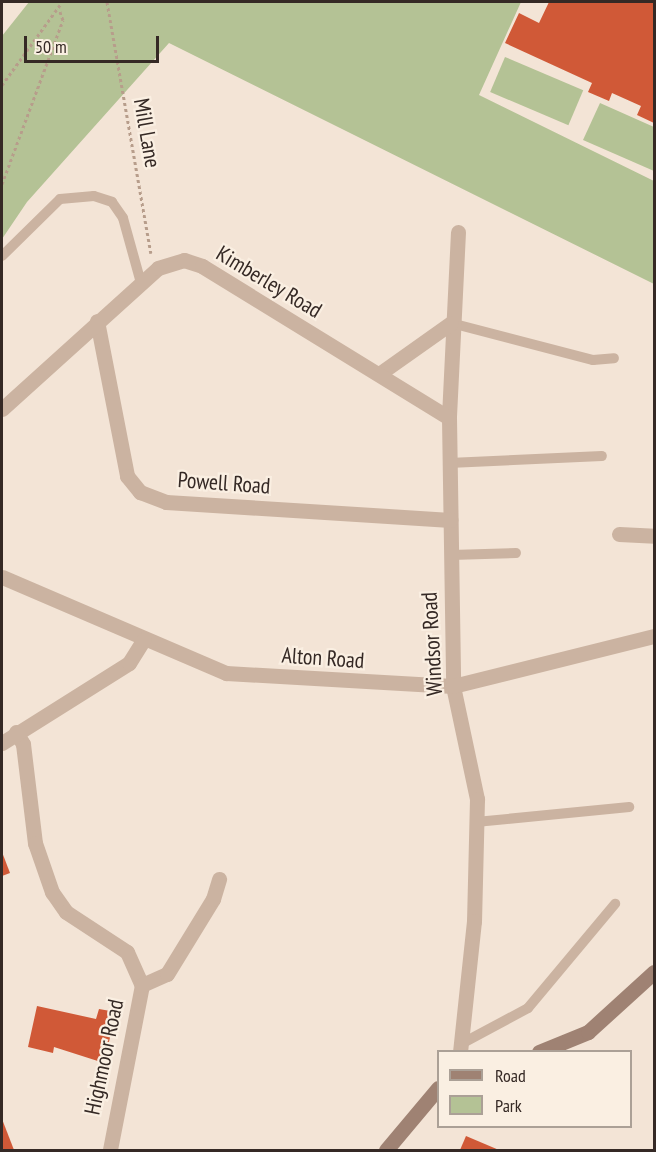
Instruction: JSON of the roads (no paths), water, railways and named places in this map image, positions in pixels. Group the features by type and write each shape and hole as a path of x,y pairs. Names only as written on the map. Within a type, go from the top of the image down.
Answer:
{"street":[{"name":"Windsor Road","path":"458,232 451,323 449,418 453,686 477,799 473,932 461,1048"},
{"name":"Kimberley Road","path":"2,409 158,268 184,260 202,266 449,418"},
{"name":"Powell Road","path":"97,321 127,476 140,492 166,502 450,520"},
{"path":"379,374 451,323"},
{"path":"619,534 654,536"},
{"name":"Alton Road","path":"2,578 226,673 453,686 654,636"},
{"path":"2,743 16,732 129,663 144,639"},
{"name":"Highmoor Road","path":"16,732 23,744 35,843 52,892 66,912 127,952 142,985 110,1150"},
{"path":"142,985 167,974 204,916 219,879"},
{"path":"544,1050 588,1032 654,972"},
{"path":"386,1150 398,1145 437,1089"}],"lane":[{"path":"2,256 60,199 94,196 112,202 123,218 141,283"},
{"path":"451,323 593,360 614,358"},
{"path":"449,463 602,456"},
{"path":"451,555 516,553"},
{"path":"476,822 629,807"},
{"path":"461,1048 528,1008 615,904"}]}
